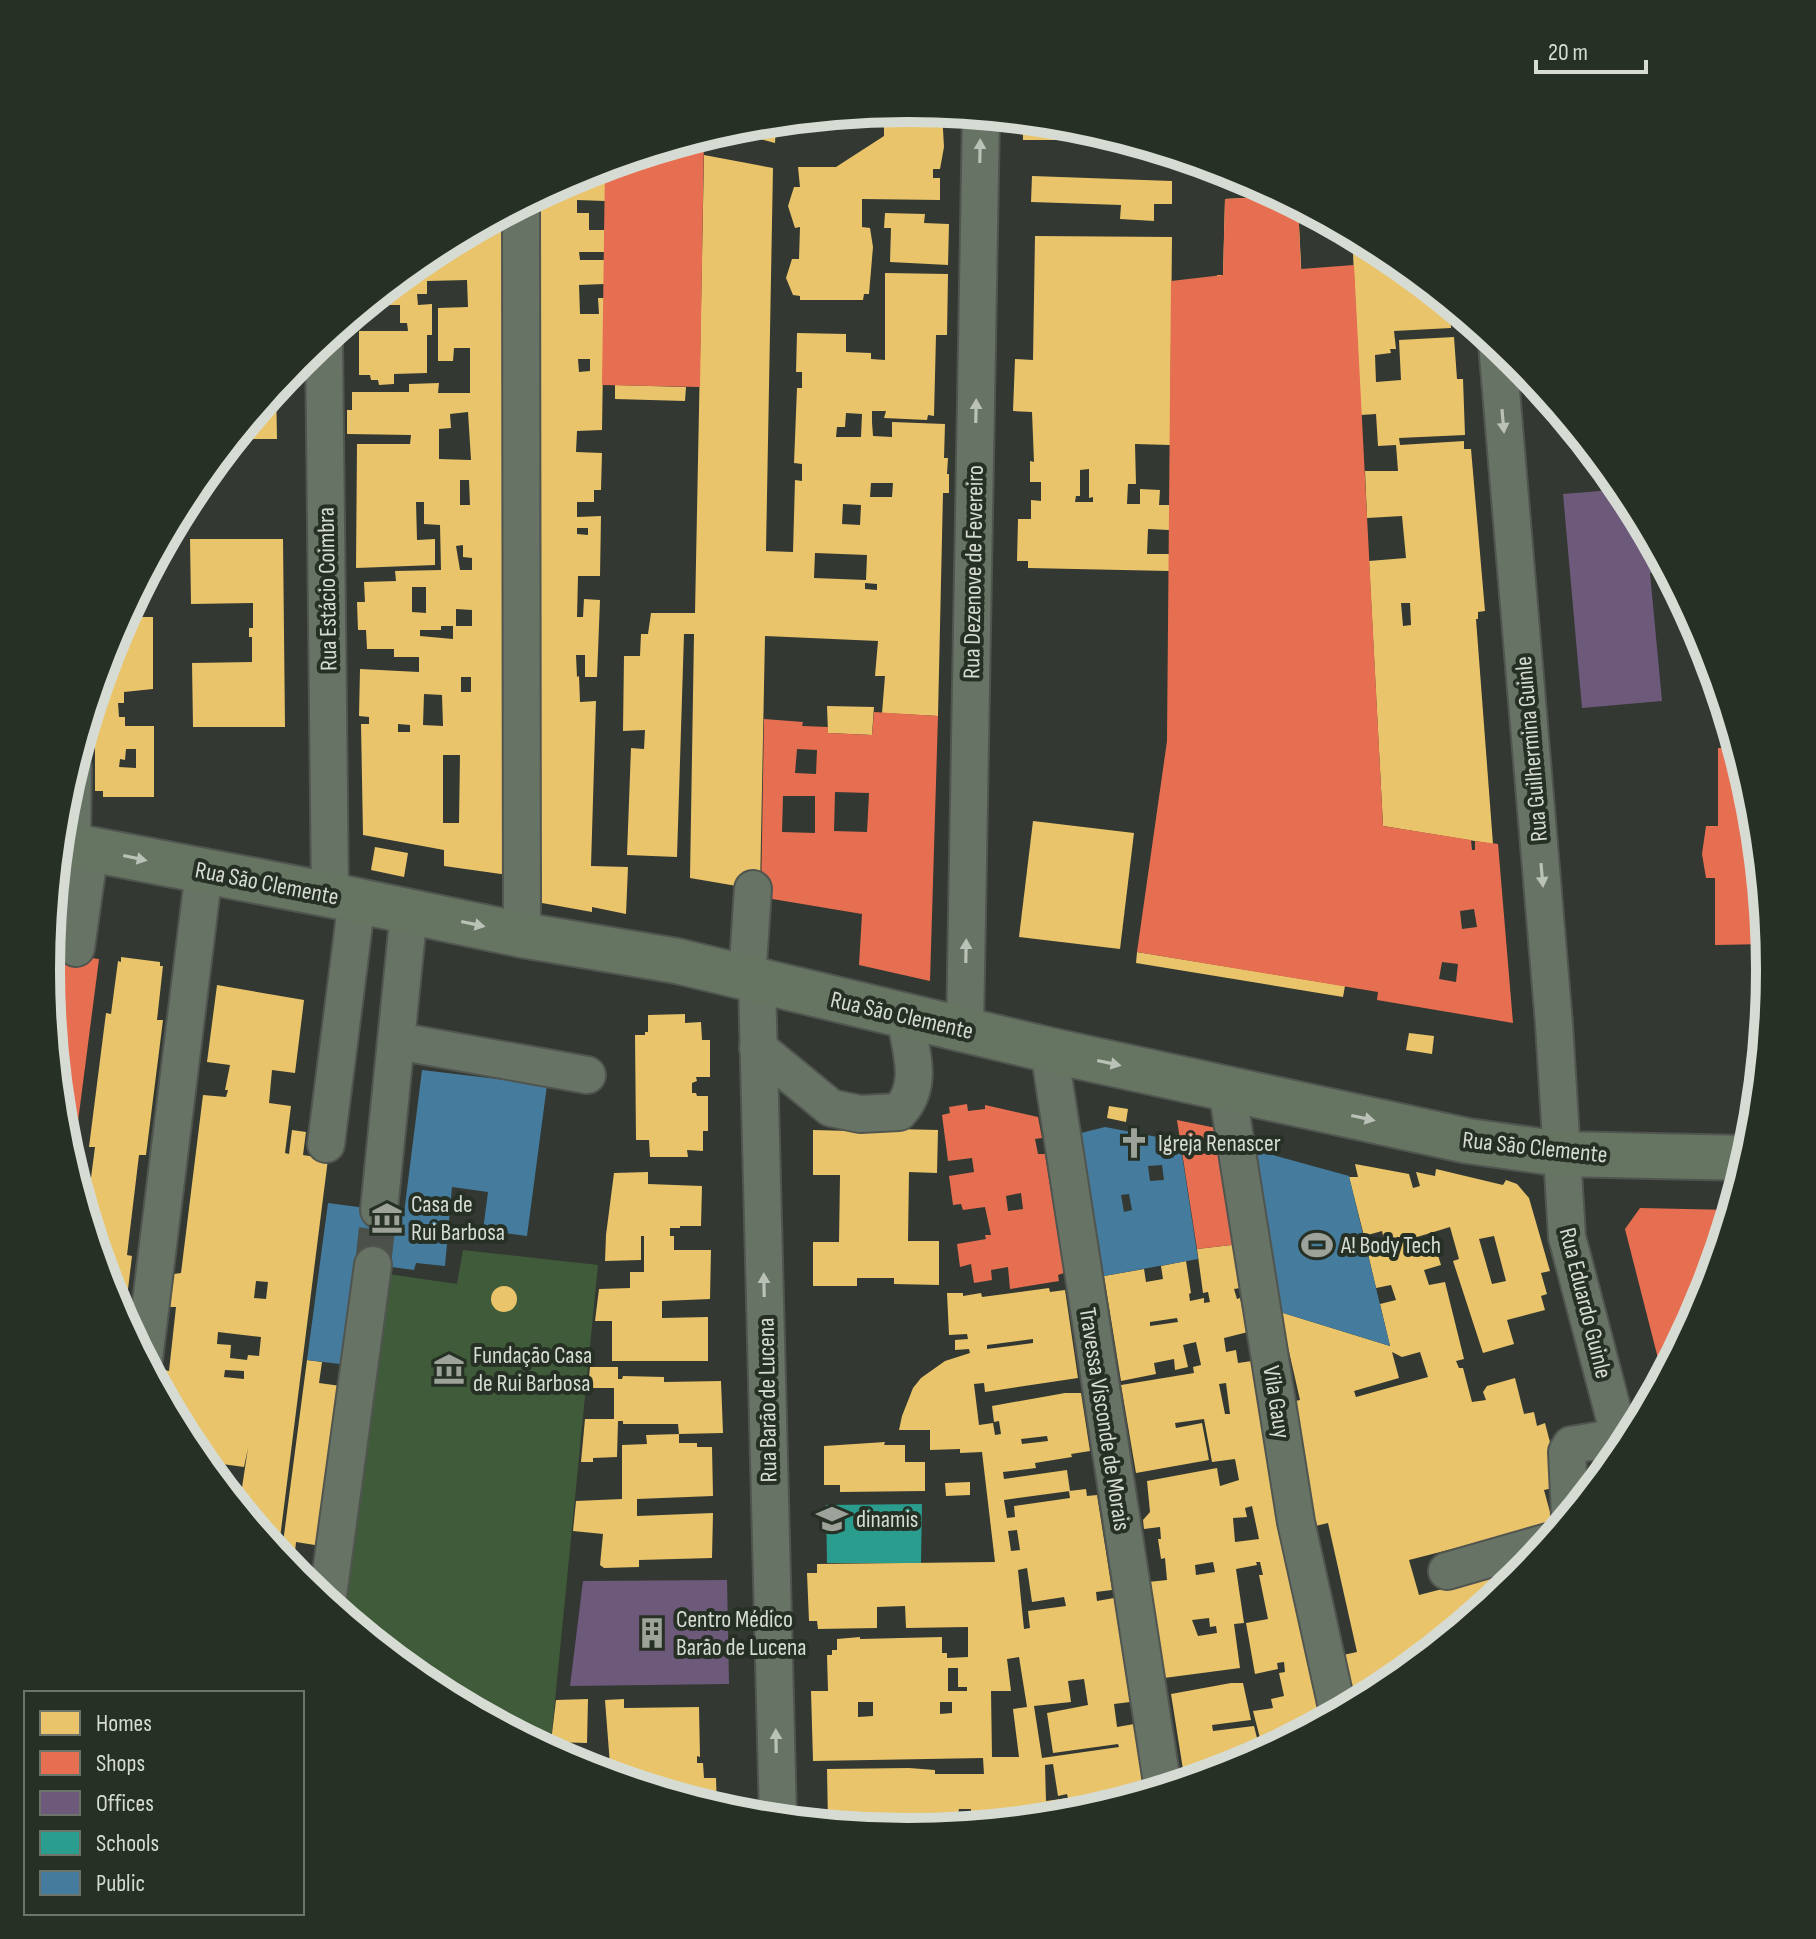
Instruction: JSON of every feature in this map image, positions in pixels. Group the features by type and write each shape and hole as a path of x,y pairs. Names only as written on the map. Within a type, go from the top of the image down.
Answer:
{"main road":[{"name":"Rua São Clemente","path":"74,846 344,897 522,935 677,961 1049,1050 1468,1141 1561,1154 1735,1158"}],"street":[{"name":"Rua Dezenove de Fevereiro","path":"965,1029 981,125"},
{"path":"521,215 522,935"},
{"name":"Rua Estácio Coimbra","path":"324,355 329,839 344,897 326,1144"},
{"name":"Rua Guilhermina Guinle","path":"1499,361 1554,1024 1561,1154"},
{"path":"74,818 76,948"},
{"path":"154,1138 196,870"},
{"path":"146,1342 196,870"},
{"name":"Rua Barão de Lucena","path":"753,889 752,980 758,1048 778,1807"},
{"path":"379,1210 409,911"},
{"path":"758,1048 831,1108 860,1114 899,1112 909,1101 915,1083 905,1015"},
{"path":"397,1041 587,1075"},
{"name":"Travessa Visconde de Morais","path":"1049,1050 1161,1778"},
{"name":"Vila Gauy","path":"1227,1089 1296,1522 1336,1702"},
{"name":"Rua Eduardo Guinle","path":"1561,1154 1567,1237 1618,1433"},
{"path":"329,1588 373,1265"},
{"path":"1569,1501 1565,1460 1571,1445 1611,1444"},
{"path":"1447,1571 1528,1548"}],"green space":[{"path":"463,1250 598,1265 551,1738 484,1704 437,1675 345,1603 388,1274 457,1284"}],"building: Homes":[{"path":"884,122 943,123 944,147 940,169 933,169 933,178 940,178 940,200 862,199 862,227 870,228 873,247 869,294 864,294 863,300 800,300 800,296 793,295 786,278 792,259 799,259 800,227 795,228 788,206 794,187 800,187 798,167 836,167 884,136"},
{"path":"1023,130 1082,140 1023,140"},
{"path":"776,133 775,143 751,137"},
{"path":"704,155 773,168 766,551 793,552 795,480 802,481 802,464 794,463 797,388 802,388 802,372 796,372 797,333 846,334 846,352 871,353 871,359 885,360 885,273 948,274 947,335 936,335 934,416 928,415 927,420 884,418 886,411 872,411 873,436 892,437 892,422 945,424 944,458 948,458 949,493 943,493 938,716 882,713 885,676 875,676 878,641 765,636 760,890 690,878 694,634 684,634 677,857 627,855 631,748 644,749 645,730 623,731 624,656 640,656 641,634 648,634 651,613 695,613","holes":["846,413 862,414 861,437 836,437 837,427 845,427","871,483 893,483 892,497 870,497","843,504 861,505 860,525 842,524","815,553 867,555 866,580 814,578","865,583 877,584 877,590 865,589"]},
{"path":"1032,176 1172,181 1172,204 1154,204 1154,221 1120,219 1121,205 1031,202"},
{"path":"605,178 605,201 577,200 577,213 589,213 589,230 605,230 604,252 579,252 580,260 604,260 604,284 579,285 580,314 599,314 598,298 604,298 602,430 577,431 576,452 602,453 601,490 594,490 594,502 577,502 577,517 601,516 600,576 578,576 577,617 583,617 584,599 600,600 597,677 585,677 585,655 576,655 580,702 596,701 591,866 628,867 626,914 592,907 592,912 542,903 541,839 535,838 508,875 444,866 444,850 363,835 361,724 369,724 369,717 359,716 360,669 419,672 419,657 394,657 394,649 367,649 366,630 358,630 357,602 365,602 364,582 396,581 395,571 441,570 440,525 424,524 424,502 416,502 417,540 435,539 435,565 356,568 357,444 410,444 411,435 347,434 347,410 352,410 352,392 409,392 409,384 439,383 438,393 470,393 470,348 454,348 453,361 438,361 438,308 468,307 467,280 427,281 427,294 417,294 418,305 432,304 432,335 427,335 427,373 394,374 394,384 379,385 378,380 371,380 370,375 359,375 359,331 408,331 407,323 400,323 400,305 382,305 437,264 509,221 532,804 541,804 536,208","holes":["578,359 590,359 590,371 579,372","468,412 471,460 439,459 439,429 451,428 450,414","460,480 469,480 470,505 460,505","577,528 588,528 588,535 577,534","463,545 463,557 472,558 472,570 460,570 456,546","412,587 426,587 426,613 412,612","456,609 472,610 472,626 456,626","441,626 453,626 453,639 420,636 420,630 441,630","461,677 471,677 471,692 461,692","424,694 442,695 443,726 423,725","398,724 410,725 410,732 398,732","443,755 460,755 459,823 443,823"]},
{"path":"1258,197 1299,217 1314,521 1296,522 1297,525 1238,528 1238,524 1221,525 1220,454 1217,455 1216,428 1221,427 1217,383 1222,383 1219,316 1224,315 1224,303 1219,303 1217,275 1223,275 1225,199"},
{"path":"885,213 925,214 924,223 949,224 948,265 890,262 891,228 884,228"},
{"path":"1035,236 1172,237 1170,445 1135,444 1136,484 1128,484 1127,504 1140,504 1140,489 1160,490 1159,505 1169,505 1169,530 1148,529 1147,554 1169,554 1169,571 1028,568 1028,561 1017,561 1018,519 1031,519 1031,500 1041,501 1041,482 1030,482 1030,461 1034,462 1032,412 1013,411 1015,359 1033,360","holes":["1089,469 1089,498 1093,497 1093,502 1075,502 1076,496 1080,496 1080,470"]},
{"path":"1353,248 1451,319 1451,328 1394,331 1396,349 1390,349 1391,353 1375,355 1376,382 1401,380 1399,340 1454,337 1457,379 1463,379 1465,435 1399,438 1400,445 1464,441 1464,449 1471,449 1485,611 1478,612 1476,619 1493,844 1383,826 1369,561 1406,558 1402,516 1367,518 1365,471 1398,471 1396,445 1378,446 1376,414 1361,415","holes":["1401,603 1410,603 1411,625 1403,626"]},
{"path":"615,385 686,387 685,401 615,399"},
{"path":"276,403 277,439 246,439"},
{"path":"190,539 283,539 285,727 193,727 192,663 252,662 249,628 253,628 253,603 191,604"},
{"path":"137,617 153,617 153,689 124,692 124,703 118,703 119,717 125,717 125,726 154,726 154,797 103,797 103,791 95,791 95,730 105,697","holes":["126,749 136,749 136,768 119,767 120,759 125,760"]},
{"path":"1320,622 1323,708 1291,710 1291,735 1323,734 1329,823 1301,823 1301,849 1325,852 1313,883 1310,882 1309,888 1305,888 1301,934 1277,933 1278,922 1260,921 1260,928 1220,931 1221,917 1196,916 1196,911 1191,910 1192,899 1199,897 1194,893 1195,883 1203,882 1206,854 1247,854 1248,824 1222,827 1221,811 1215,812 1212,757 1219,756 1218,740 1250,738 1250,712 1220,714 1219,626"},
{"path":"827,706 874,707 872,735 828,733"},
{"path":"1033,821 1134,833 1120,949 1019,937"},
{"path":"375,847 408,853 404,877 371,870"},
{"path":"61,947 87,952 91,958 61,954"},
{"path":"1137,952 1345,986 1343,997 1136,963"},
{"path":"121,957 160,962 163,966 157,1020 163,1020 146,1155 139,1155 127,1255 132,1256 127,1298 89,1190 95,1147 89,1147 106,1013 111,1014 118,961 121,962"},
{"path":"217,985 304,1000 295,1073 272,1070 269,1103 291,1106 285,1153 289,1154 292,1130 306,1132 303,1155 328,1159 280,1539 241,1493 248,1448 244,1467 219,1464 164,1375 164,1370 169,1371 176,1307 170,1307 174,1274 181,1273 203,1095 226,1097 230,1065 207,1062","holes":["256,1281 268,1282 266,1299 254,1298","218,1332 261,1337 259,1356 248,1355 247,1360 230,1358 231,1345 217,1344","225,1370 244,1371 244,1379 224,1377"]},
{"path":"685,1014 685,1023 701,1022 702,1040 710,1040 710,1077 696,1077 697,1081 692,1083 692,1093 708,1096 708,1131 703,1131 703,1151 687,1150 688,1157 650,1157 649,1140 636,1140 635,1035 648,1032 648,1015"},
{"path":"1409,1033 1434,1036 1432,1054 1406,1050"},
{"path":"1109,1106 1128,1109 1126,1122 1107,1118"},
{"path":"851,1119 896,1129 938,1130 937,1173 909,1172 908,1241 939,1241 939,1285 894,1284 894,1278 857,1278 857,1286 813,1286 813,1242 839,1242 840,1175 813,1175 813,1130 851,1131"},
{"path":"1355,1164 1409,1174 1413,1188 1420,1186 1416,1172 1435,1176 1436,1169 1503,1185 1506,1180 1517,1184 1529,1198 1550,1271 1541,1273 1547,1294 1541,1296 1545,1310 1507,1320 1514,1344 1483,1353 1453,1261 1459,1259 1450,1227 1417,1237 1421,1253 1436,1249 1441,1265 1424,1270 1429,1285 1445,1282 1464,1359 1456,1361 1459,1368 1463,1368 1472,1402 1486,1400 1483,1392 1487,1386 1515,1378 1524,1414 1534,1412 1537,1426 1545,1423 1558,1473 1550,1475 1553,1488 1544,1490 1552,1521 1550,1524 1409,1560 1419,1595 1503,1573 1424,1642 1351,1692 1343,1655 1357,1652 1328,1523 1307,1528 1287,1403 1300,1400 1280,1312 1390,1346 1380,1304 1396,1300 1391,1285 1376,1288 1368,1254 1386,1249 1382,1231 1364,1236 1349,1177 1358,1177","holes":["1494,1236 1506,1281 1492,1284 1479,1239","1392,1352 1402,1357 1420,1352 1428,1377 1356,1397 1354,1391 1399,1378"]},
{"path":"648,1172 648,1184 702,1186 701,1226 670,1228 670,1236 674,1236 674,1250 711,1250 710,1299 662,1301 662,1318 708,1317 708,1361 612,1361 612,1321 595,1321 599,1289 630,1288 630,1272 644,1272 644,1236 641,1236 641,1260 605,1261 614,1173"},
{"path":"1704,1242 1711,1242 1688,1301 1675,1251 1704,1251"},
{"path":"1240,1244 1247,1287 1234,1289 1237,1299 1240,1298 1248,1332 1224,1338 1226,1352 1236,1350 1238,1363 1259,1360 1326,1707 1261,1740 1253,1711 1273,1708 1271,1699 1284,1696 1279,1673 1285,1672 1284,1662 1277,1663 1278,1669 1255,1674 1246,1623 1268,1619 1259,1575 1263,1575 1260,1562 1236,1569 1244,1623 1234,1624 1240,1668 1164,1678 1148,1582 1167,1580 1165,1558 1161,1559 1158,1539 1161,1539 1160,1527 1144,1529 1143,1520 1150,1512 1147,1481 1217,1468 1220,1486 1239,1480 1235,1459 1212,1462 1204,1419 1175,1423 1176,1428 1202,1423 1209,1460 1136,1473 1121,1385 1194,1373 1193,1367 1201,1365 1196,1342 1183,1345 1188,1367 1175,1370 1174,1359 1154,1363 1156,1374 1121,1381 1104,1276 1144,1269 1146,1282 1163,1279 1161,1266 1186,1261 1190,1301 1204,1298 1204,1303 1210,1302 1208,1292 1203,1293 1197,1249","holes":["1177,1318 1178,1322 1150,1326 1150,1322","1226,1383 1230,1414 1225,1414 1219,1384","1252,1506 1259,1539 1235,1542 1233,1518 1247,1517 1245,1508","1213,1562 1215,1572 1196,1575 1195,1565","1209,1618 1210,1627 1216,1626 1217,1633 1198,1636 1192,1620"]},
{"path":"504,1286 513,1290 517,1299 513,1308 504,1312 495,1308 491,1299 495,1290"},
{"path":"1049,1288 1050,1292 1065,1290 1078,1378 985,1392 984,1383 974,1384 979,1425 993,1423 995,1435 1001,1434 999,1421 994,1422 992,1406 1081,1393 1090,1451 1035,1463 1036,1468 1003,1472 1004,1479 1067,1470 1070,1491 1086,1489 1087,1496 1097,1495 1112,1590 1096,1592 1097,1601 1114,1598 1130,1702 1114,1704 1117,1727 1134,1724 1143,1784 1081,1796 1081,1799 1073,1801 963,1816 908,1818 828,1813 827,1769 909,1768 935,1770 935,1774 984,1774 983,1758 813,1761 811,1691 828,1691 827,1655 837,1650 837,1639 942,1637 942,1653 947,1653 947,1658 968,1657 968,1627 906,1628 905,1606 877,1607 877,1628 818,1629 817,1621 809,1621 807,1573 817,1573 817,1564 995,1562 982,1452 930,1450 930,1430 899,1430 913,1388 921,1378 945,1361 970,1353 969,1349 955,1350 955,1340 968,1339 967,1334 949,1335 947,1293 963,1293 963,1296 981,1293 982,1297","holes":["1033,1339 1033,1343 987,1349 987,1345","1047,1436 1048,1441 1022,1444 1021,1439","1069,1491 1070,1498 1014,1506 1015,1517 1007,1518 1004,1500","1017,1530 1020,1550 1011,1551 1008,1531","1027,1568 1032,1602 1064,1597 1066,1606 1028,1611 1030,1628 1024,1629 1018,1570","1019,1657 1027,1707 1013,1709 1019,1757 992,1757 991,1691 1011,1691 1007,1659","948,1668 958,1668 958,1687 967,1687 967,1691 948,1691","1084,1679 1088,1705 1047,1713 1053,1753 1118,1744 1119,1747 1042,1758 1034,1706 1071,1702 1068,1681","858,1702 873,1702 873,1716 858,1717","940,1702 952,1702 952,1713 940,1714","1053,1764 1058,1796 1067,1794 1068,1798 1046,1801 1045,1765","959,1809 971,1809 971,1814 958,1814"]},
{"path":"307,1360 322,1362 319,1383 341,1386 321,1546 296,1542 295,1555 283,1543"},
{"path":"590,1367 618,1367 618,1379 623,1376 664,1377 664,1382 721,1381 723,1433 679,1434 678,1424 623,1424 623,1421 618,1421 617,1457 581,1462 585,1419 614,1419 614,1388 588,1388"},
{"path":"679,1434 679,1443 712,1447 713,1496 637,1499 637,1516 713,1513 712,1558 639,1560 639,1567 604,1568 600,1565 603,1534 573,1531 576,1501 622,1499 622,1445 647,1444 646,1435"},
{"path":"885,1442 884,1445 905,1445 905,1462 925,1462 925,1491 840,1492 840,1485 824,1485 824,1446"},
{"path":"970,1482 970,1495 946,1496 945,1483"},
{"path":"1243,1683 1251,1720 1212,1725 1213,1731 1254,1726 1258,1742 1183,1771 1171,1694"},
{"path":"588,1699 587,1743 560,1742 551,1738 556,1700"},
{"path":"624,1699 624,1708 699,1707 700,1757 697,1756 697,1763 703,1763 704,1778 716,1778 717,1795 610,1763 605,1700"}],"building: Shops":[{"path":"704,147 700,387 602,385 605,178"},
{"path":"1258,197 1299,217 1301,269 1354,265 1383,826 1471,840 1472,850 1475,850 1475,841 1498,844 1513,1023 1377,1000 1378,992 1137,952 1167,741 1171,281 1223,275 1225,199","holes":["1474,909 1477,927 1462,929 1460,911","1442,962 1458,964 1456,982 1439,979"]},
{"path":"874,712 938,716 930,981 859,965 862,914 761,897 764,719 828,727 828,733 872,735","holes":["797,749 817,750 816,774 795,773","835,792 869,793 867,832 834,831","783,796 815,796 815,833 782,832"]},
{"path":"1718,748 1726,748 1749,859 1755,944 1715,945 1715,878 1706,878 1702,854 1706,826 1718,826"},
{"path":"61,954 99,959 76,1136 62,1025"},
{"path":"967,1104 968,1111 985,1109 985,1105 1038,1117 1042,1138 1035,1139 1038,1154 1045,1154 1064,1273 1058,1275 1059,1281 1010,1289 1008,1267 991,1270 992,1280 974,1283 971,1264 960,1267 957,1244 986,1239 985,1235 991,1235 985,1207 963,1210 961,1204 953,1205 949,1176 974,1172 972,1158 948,1161 942,1115 950,1113 949,1107","holes":["1021,1193 1023,1209 1008,1211 1006,1196"]},
{"path":"1177,1120 1221,1129 1240,1244 1197,1249"},
{"path":"1640,1208 1721,1210 1691,1294 1659,1363 1625,1229"}],"building: Offices":[{"path":"1608,490 1657,573 1650,573 1662,701 1582,708 1563,494"},
{"name":"Centro Médico Barão de Lucena","path":"727,1580 729,1684 570,1686 583,1581"}],"building: Schools":[{"path":"922,1504 921,1563 827,1563 826,1505"}],"building: Public":[{"name":"Casa de Rui Barbosa","path":"422,1070 547,1085 527,1236 483,1230 488,1192 452,1187 445,1266 416,1263 414,1270 361,1263 348,1365 307,1360 328,1203 404,1213"},
{"path":"1105,1127 1173,1140 1172,1146 1181,1148 1198,1259 1104,1276 1081,1133","holes":["1162,1165 1164,1180 1150,1181 1148,1166","1129,1194 1132,1210 1124,1212 1121,1195"]},
{"name":"A! Body Tech","path":"1251,1149 1349,1176 1390,1346 1280,1312"}],"tunnel":[{"path":"373,1265 379,1210"}],"place":[{"name":"Igreja Renascer","path":"1134,1143"},
{"name":"Casa de Rui Barbosa","path":"387,1218"},
{"name":"A! Body Tech","path":"1317,1245"},
{"name":"Fundação Casa de Rui Barbosa","path":"449,1369"},
{"name":"dinamis","path":"832,1519"},
{"name":"Centro Médico Barão de Lucena","path":"652,1633"}]}
